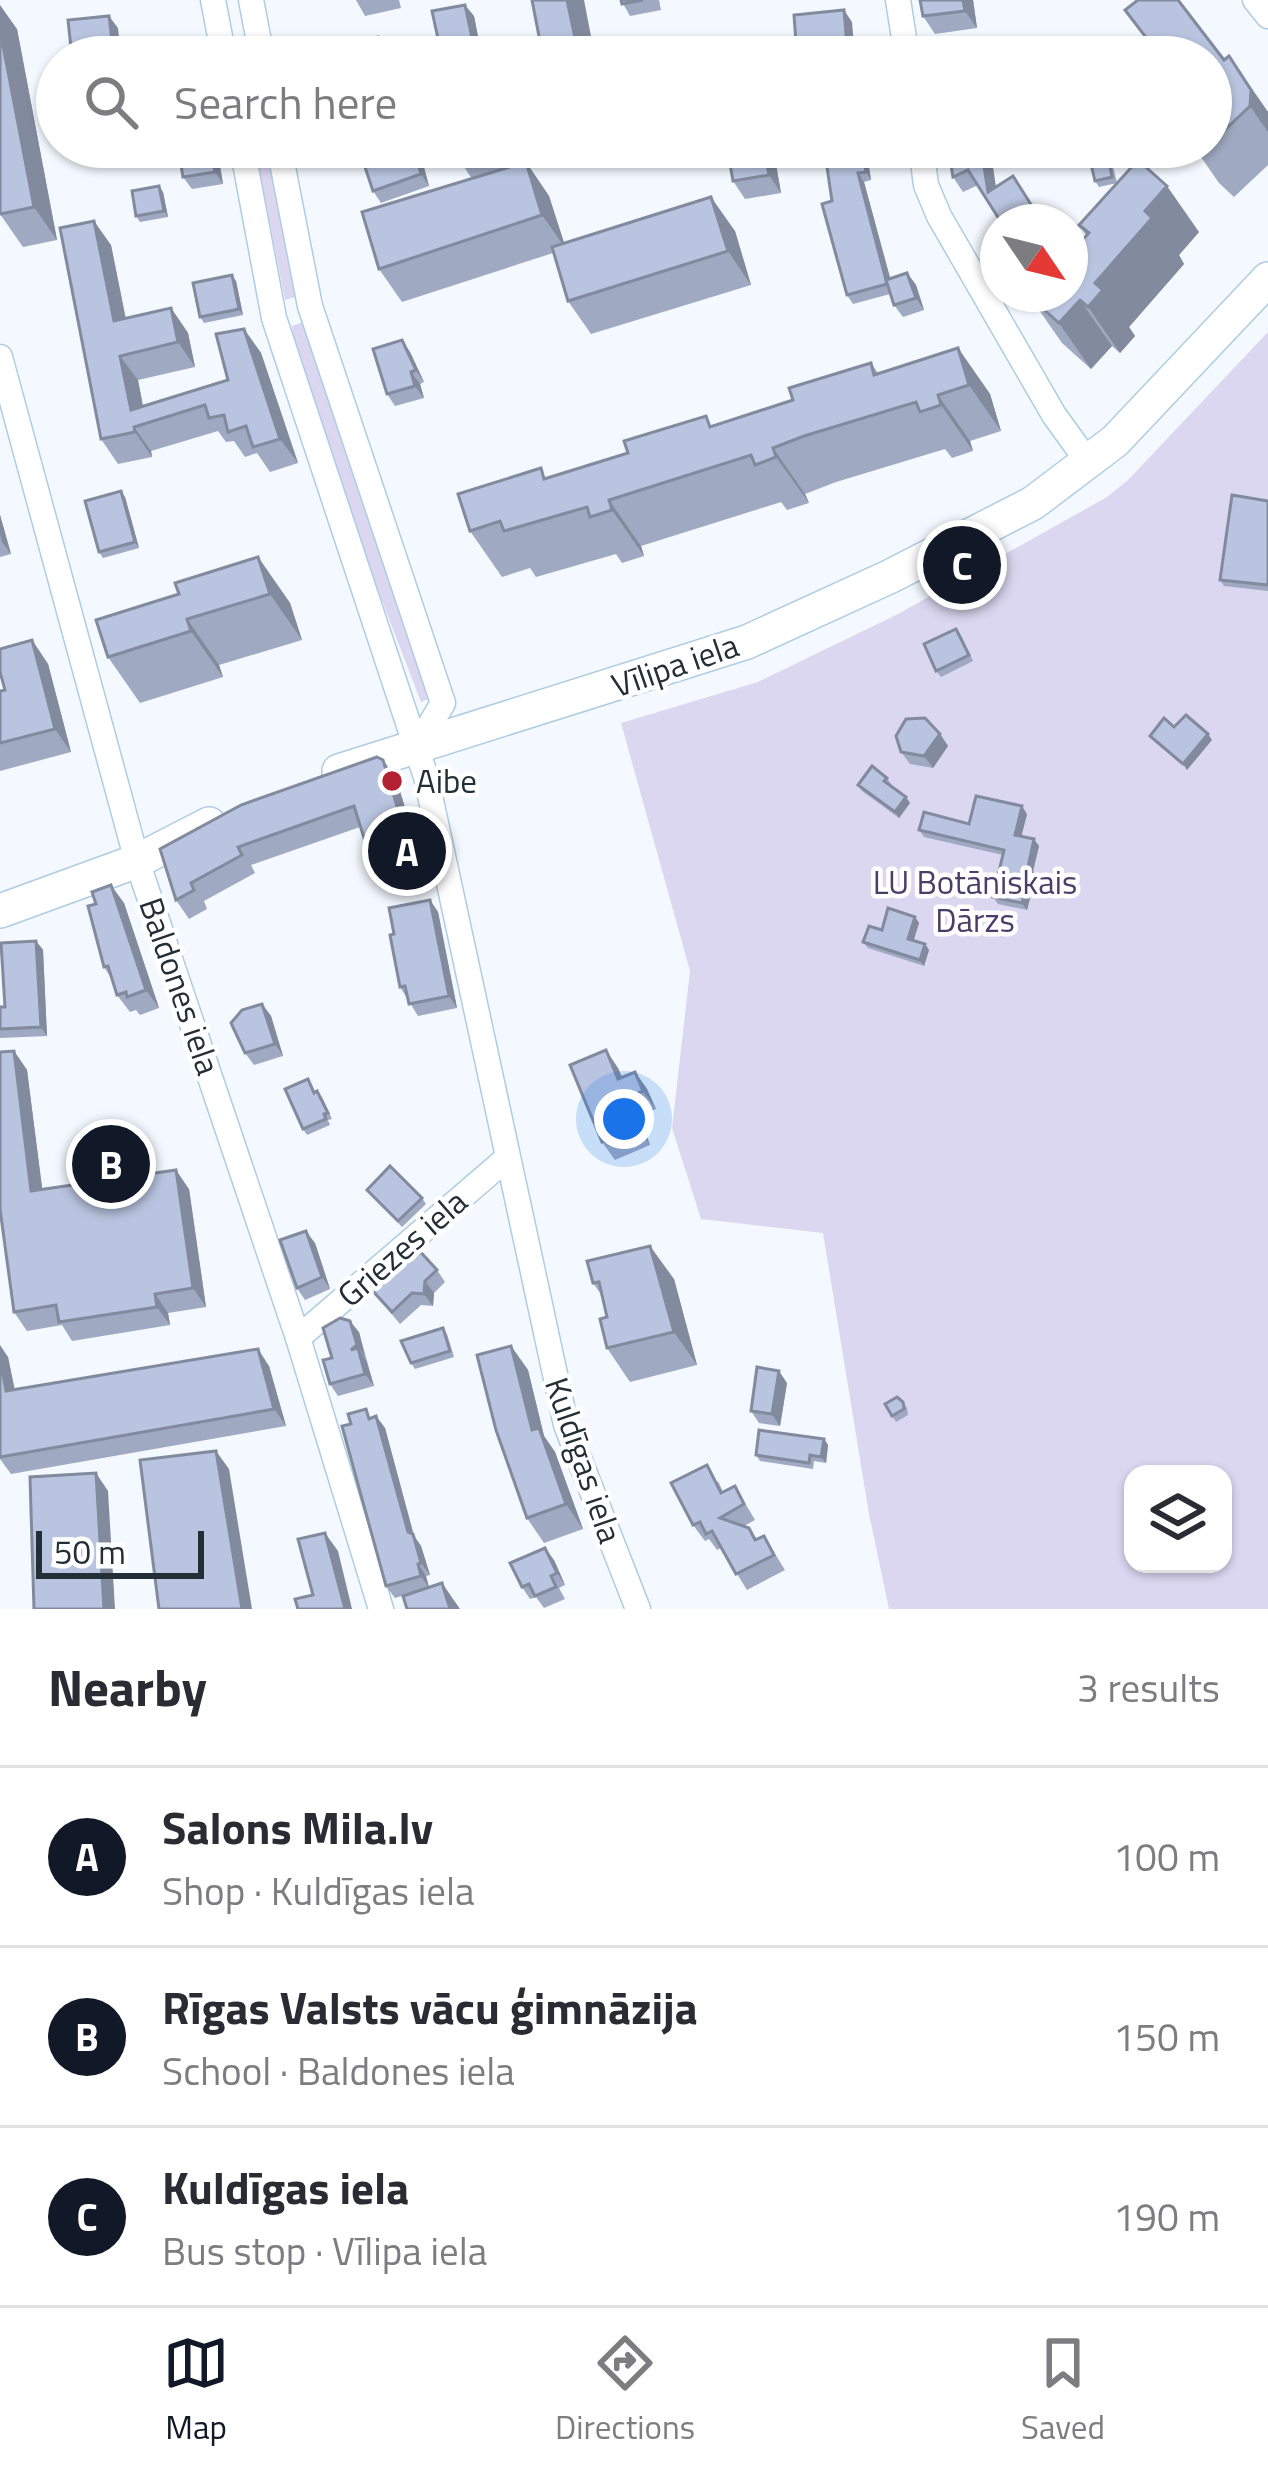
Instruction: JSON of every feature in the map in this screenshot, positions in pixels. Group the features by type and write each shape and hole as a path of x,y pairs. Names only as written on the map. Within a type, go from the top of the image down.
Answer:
{"street":[{"path":"213,0 220,36"},
{"path":"251,0 258,36"},
{"path":"898,0 904,36"},
{"path":"1255,0 1268,16"},
{"name":"Kuldīgas iela","path":"246,168 274,318 418,745 566,1425 638,1609"},
{"path":"283,168 310,306 443,703 418,745"},
{"path":"924,168 939,216 1054,415 1088,462"},
{"name":"Vīlipa iela","path":"307,783 746,642 891,576 1033,503 1115,441 1268,279"},
{"path":"274,318 310,306"},
{"name":"Baldones iela","path":"0,357 137,861 298,1338 381,1609"},
{"path":"0,910 137,861 246,805"},
{"name":"Griezes iela","path":"298,1338 506,1159"}],"green space":[{"path":"259,168 271,168 295,297 285,300"},
{"path":"303,322 431,698 421,702 376,585 293,336 292,326"},
{"name":"LU Botāniskais Dārzs","path":"1268,332 1268,1609 889,1609 823,1233 701,1219 672,1128 690,971 621,723 758,682 898,614 1107,497"}],"building":[{"path":"532,0 567,0 575,36 539,36"},
{"path":"920,0 963,0 965,11 923,16"},
{"path":"1138,0 1178,0 1206,36 1145,36 1125,10"},
{"path":"465,5 472,36 437,36 432,11"},
{"path":"844,10 846,36 796,36 794,15"},
{"path":"109,16 111,36 70,36 68,20"},
{"path":"0,30 34,207 0,214"},
{"path":"1232,61 1251,90 1250,106 1232,123"},
{"path":"182,168 214,168 215,172 183,177"},
{"path":"365,168 419,168 421,174 373,191"},
{"path":"506,168 528,168 542,215 379,269 362,212"},
{"path":"731,168 768,168 769,175 733,181"},
{"path":"827,168 865,168 866,172 858,173 887,284 847,295 822,204 832,201"},
{"path":"952,168 984,168 988,192 1013,176 1031,204 990,204 968,170 953,177"},
{"path":"1092,168 1110,168 1112,177 1095,181"},
{"path":"1131,168 1147,168 1167,186 1145,211 1152,218 1095,283 1103,290 1088,307 1088,215"},
{"path":"159,186 164,211 136,216 132,191"},
{"path":"711,197 728,251 568,301 552,247"},
{"path":"94,221 114,321 171,308 178,342 120,356 131,410 228,380 216,334 244,329 280,439 253,447 246,426 228,432 224,415 209,418 205,405 134,427 135,432 101,439 60,228"},
{"path":"907,273 916,298 894,305 886,280"},
{"path":"232,275 239,309 200,317 193,283"},
{"path":"1047,312 1069,312 1059,323"},
{"path":"402,340 416,370 411,372 415,386 387,394 373,349"},
{"path":"958,348 969,385 938,395 941,405 920,412 916,402 804,436 773,448 776,457 755,465 751,455 609,500 612,510 590,517 587,507 504,531 500,521 470,531 458,494 541,468 544,479 628,453 624,441 706,416 710,427 793,400 789,388 871,363 874,375"},
{"path":"121,491 135,542 99,552 85,501"},
{"path":"1232,495 1268,501 1268,585 1220,580"},
{"path":"258,557 270,594 187,619 191,631 108,657 96,620 179,594 175,583"},
{"path":"956,629 969,655 936,671 924,644"},
{"path":"32,640 55,729 0,743 0,691 5,690 0,649"},
{"path":"1186,715 1208,734 1183,764 1150,736 1164,718 1174,727"},
{"path":"925,718 940,734 924,756 901,752 896,736 906,719"},
{"path":"377,757 383,760 409,846 370,857 354,806 238,847 242,855 191,883 194,890 176,900 160,849 241,805"},
{"path":"872,766 906,797 895,812 858,785"},
{"path":"976,796 1022,806 1015,835 1034,839 1022,903 993,897 1004,850 919,830 924,812 969,824"},
{"path":"111,885 146,990 127,997 126,992 117,995 108,966 104,967 88,906 96,904 92,892"},
{"path":"430,900 449,996 409,1004 405,986 400,987 389,908"},
{"path":"888,908 915,917 908,939 925,944 920,960 863,942 869,926 882,930"},
{"path":"36,941 41,1027 0,1029 0,1007 5,1007 1,943"},
{"path":"262,1004 275,1044 245,1053 231,1023 242,1010"},
{"path":"606,1050 618,1079 635,1072 643,1091 626,1098 638,1127 602,1142 570,1065"},
{"path":"14,1051 31,1191 176,1170 193,1288 155,1294 157,1307 59,1322 56,1305 14,1312 0,1209 0,1052"},
{"path":"308,1079 328,1113 326,1119 303,1129 285,1089"},
{"path":"390,1166 422,1198 398,1221 367,1190"},
{"path":"306,1231 322,1277 297,1288 280,1240"},
{"path":"650,1246 674,1332 607,1348 600,1319 607,1317 599,1282 593,1283 587,1261"},
{"path":"416,1247 437,1270 425,1281 424,1294 412,1293 392,1312 371,1289"},
{"path":"340,1318 350,1321 357,1345 351,1350 358,1348 365,1374 330,1384 323,1360 332,1358 323,1328"},
{"path":"443,1328 450,1351 411,1363 401,1341"},
{"path":"511,1346 532,1430 539,1428 566,1504 527,1518 496,1430 477,1355"},
{"path":"258,1349 274,1409 0,1457 0,1358 6,1391"},
{"path":"757,1367 779,1371 772,1414 751,1411"},
{"path":"897,1397 904,1409 892,1416 885,1404"},
{"path":"366,1409 369,1419 376,1416 421,1563 421,1576 386,1586 342,1426 351,1424 348,1414"},
{"path":"759,1430 824,1439 821,1457 810,1455 809,1463 756,1455"},
{"path":"216,1451 242,1609 159,1609 140,1460"},
{"path":"707,1465 721,1493 735,1486 744,1504 720,1518 749,1528 755,1540 764,1536 774,1555 736,1574 712,1531 706,1534 700,1522 693,1525 671,1483"},
{"path":"96,1473 104,1609 34,1609 30,1477"},
{"path":"325,1533 345,1609 298,1609 295,1599 313,1595 298,1539"},
{"path":"545,1548 557,1573 551,1576 556,1587 535,1596 529,1584 522,1587 510,1563"},
{"path":"442,1583 450,1609 407,1609 403,1596"}],"place":[{"name":"Kuldīgas iela","path":"962,565"},
{"name":"Aibe","path":"392,781"},
{"name":"Salons Mila.lv","path":"407,851"},
{"name":"Rīgas Valsts vācu ģimnāzija","path":"111,1164"}]}
